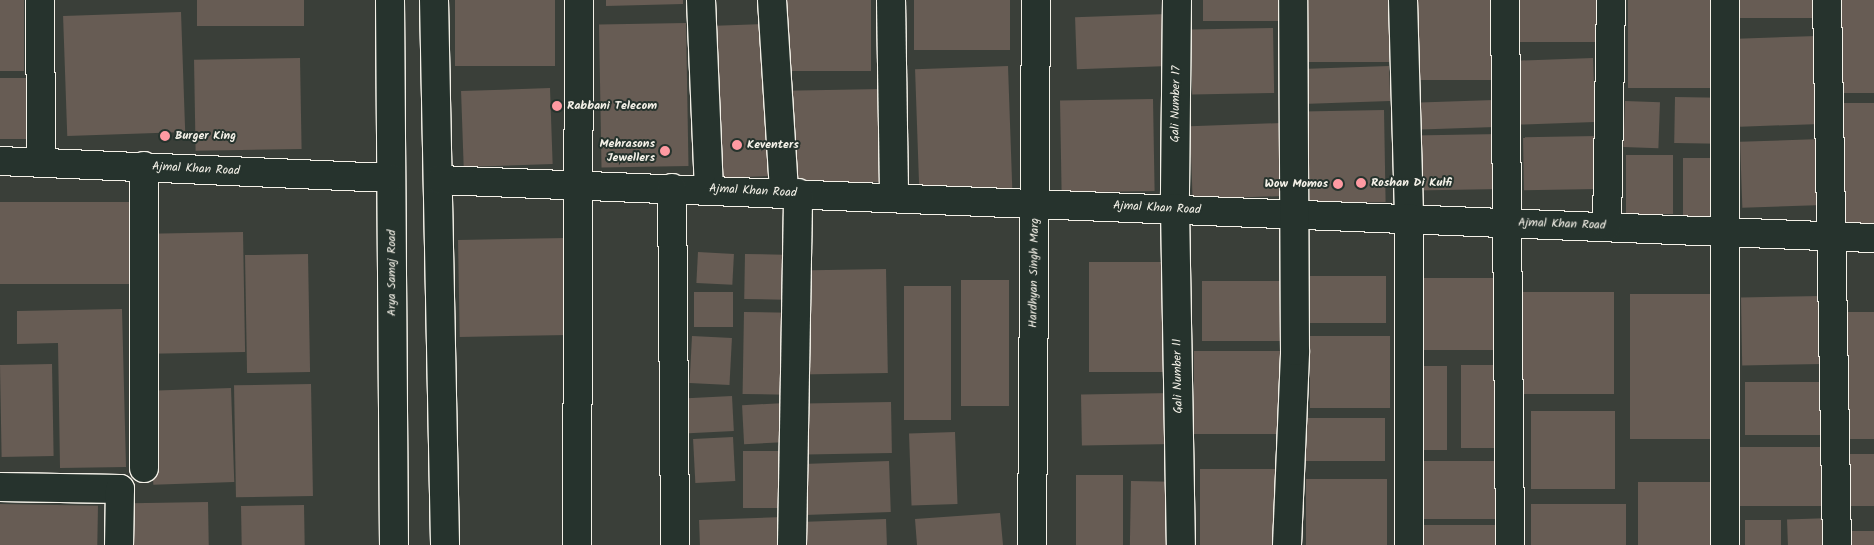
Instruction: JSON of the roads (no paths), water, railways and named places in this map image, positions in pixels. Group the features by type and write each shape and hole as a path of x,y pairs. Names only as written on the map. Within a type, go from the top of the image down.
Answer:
{"street":[{"path":"40,0 42,162"},
{"name":"Arya Samaj Road","path":"390,0 394,545"},
{"path":"434,0 440,180 445,545"},
{"path":"576,545 579,0"},
{"path":"701,0 709,189"},
{"path":"772,0 791,193 792,545"},
{"path":"891,0 894,197"},
{"name":"Hardhyan Singh Marg","path":"1032,545 1036,0"},
{"name":"Gali Number 17","path":"1175,208 1177,0"},
{"path":"1287,545 1295,351 1293,0"},
{"path":"1403,0 1409,218 1409,545"},
{"path":"1505,0 1505,222 1510,545"},
{"path":"1607,226 1611,0"},
{"path":"1725,0 1728,232 1725,545"},
{"path":"1827,0 1829,235 1837,545"},
{"name":"Ajmal Khan Road","path":"0,161 391,178"},
{"path":"144,166 144,468"},
{"name":"Ajmal Khan Road","path":"440,180 1175,208 1294,218 1409,218 1874,238"},
{"path":"672,188 675,545"},
{"name":"Gali Number 11","path":"1175,208 1181,545"},
{"path":"0,487 120,489 119,545"}],"place":[{"name":"Rabbani Telecom","path":"557,106"},
{"name":"Burger King","path":"165,136"},
{"name":"Keventers","path":"737,145"},
{"name":"Mehrasons Jewellers","path":"665,151"},
{"name":"Roshan Di Kulfi","path":"1361,183"},
{"name":"Wow Momos","path":"1338,184"}]}
